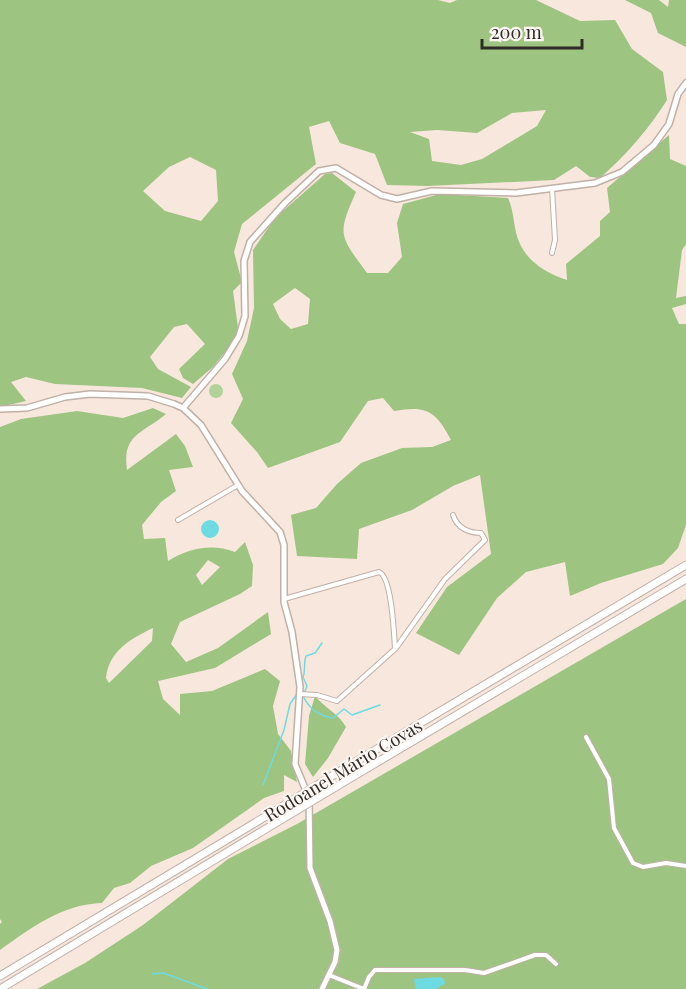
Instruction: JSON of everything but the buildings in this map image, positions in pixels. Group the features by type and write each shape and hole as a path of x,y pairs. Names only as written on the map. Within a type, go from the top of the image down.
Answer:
{"highway":[{"name":"Rodoanel Mário Covas","path":"0,976 686,565"},
{"name":"Rodoanel Mário Covas","path":"0,989 686,579"}],"main road":[{"path":"183,408 225,359 239,336 245,316 244,261 250,242 285,202 319,171 336,168 381,195 397,199 434,191 506,194 595,183 629,167 663,134 672,118 678,94 686,83"},
{"path":"0,409 27,408 65,397 90,394 148,396 183,408 205,430 238,485 282,535 284,599 292,632 300,694 294,757 309,798 310,868 336,943 337,956 322,989"}],"street":[{"path":"552,188 555,240 552,253"},
{"path":"178,520 238,485"},
{"path":"300,694 317,694 337,701 395,649 445,579 485,540 482,533 468,532 455,521 453,515"},
{"path":"284,599 381,572 389,596 395,649"},
{"path":"586,737 609,779 614,828 633,863 643,867 666,863 686,866"},
{"path":"328,975 364,989 375,970 465,970 484,973 535,955 546,955 556,964"}],"green space":[{"path":"0,0 438,0 450,3 457,0 536,0 580,21 615,20 632,49 663,72 667,100 636,141 600,178 590,177 576,166 554,180 428,186 387,185 375,154 340,143 329,121 309,127 316,164 242,224 234,252 242,282 233,291 239,335 213,367 193,384 183,378 179,369 205,344 187,324 174,327 150,357 158,369 191,387 182,398 142,388 55,384 26,377 11,382 26,401 0,407","holes":["546,110 537,126 482,159 461,165 432,161 429,139 410,132 437,130 477,133 512,113","190,157 216,170 218,201 201,221 165,211 143,191 169,167"]},
{"path":"625,0 659,0 668,7 669,0 686,0 686,47 658,33 651,13"},
{"path":"669,135 670,159 686,166 686,244 682,250 676,298 686,296 686,304 672,308 679,324 686,324 686,525 678,548 663,564 601,583 570,596 565,562 526,572 497,598 459,655 416,633 447,587 491,554 480,475 453,486 412,510 359,529 357,559 297,556 291,515 316,508 337,484 361,463 402,448 432,447 451,440 440,422 429,412 415,409 394,411 383,398 368,401 340,442 268,468 231,423 243,399 232,374 247,341 254,308 253,250 275,218 325,174 332,173 356,192 346,217 344,234 346,242 367,273 388,273 402,257 397,223 403,204 440,194 508,198 518,239 528,257 553,275 567,280 566,264 600,236 600,221 610,212 607,188","holes":["295,288 310,299 308,324 291,329 280,319 273,304"]},
{"path":"216,384 221,386 223,391 221,396 216,398 211,396 209,391 211,386"},
{"path":"153,408 166,414 131,442 126,458 127,470 176,434 185,446 193,467 169,470 176,491 161,502 142,525 144,539 165,538 168,561 201,548 218,548 235,552 245,542 253,565 252,586 180,622 171,644 186,662 218,648 268,612 271,634 215,668 158,681 163,699 180,715 180,694 212,691 265,669 280,681 273,706 278,734 291,751 297,782 284,775 284,791 264,798 193,848 151,866 130,883 114,888 102,903 87,904 60,913 35,926 0,950 0,924 2,922 0,919 0,427 21,419 77,411 123,418","holes":["208,560 220,567 202,585 196,575","153,628 152,641 109,683 106,678 108,669 116,653 136,637"]},
{"path":"686,599 686,989 37,989 85,963 143,925 228,859 297,824"},
{"path":"315,696 340,718 346,727 328,758 313,777 305,764 309,716"}],"water":[{"path":"210,520 216,523 219,529 216,535 210,538 204,535 201,529 204,523"},
{"path":"439,977 444,979 445,984 435,989 416,989 414,979"}],"waterway":[{"path":"322,643 315,653 306,656 303,677 307,686 303,696 309,705 319,713 333,718 344,709 352,715 380,705"},
{"path":"263,785 284,730 290,704 297,694"},
{"path":"152,974 163,973 207,989"}]}
